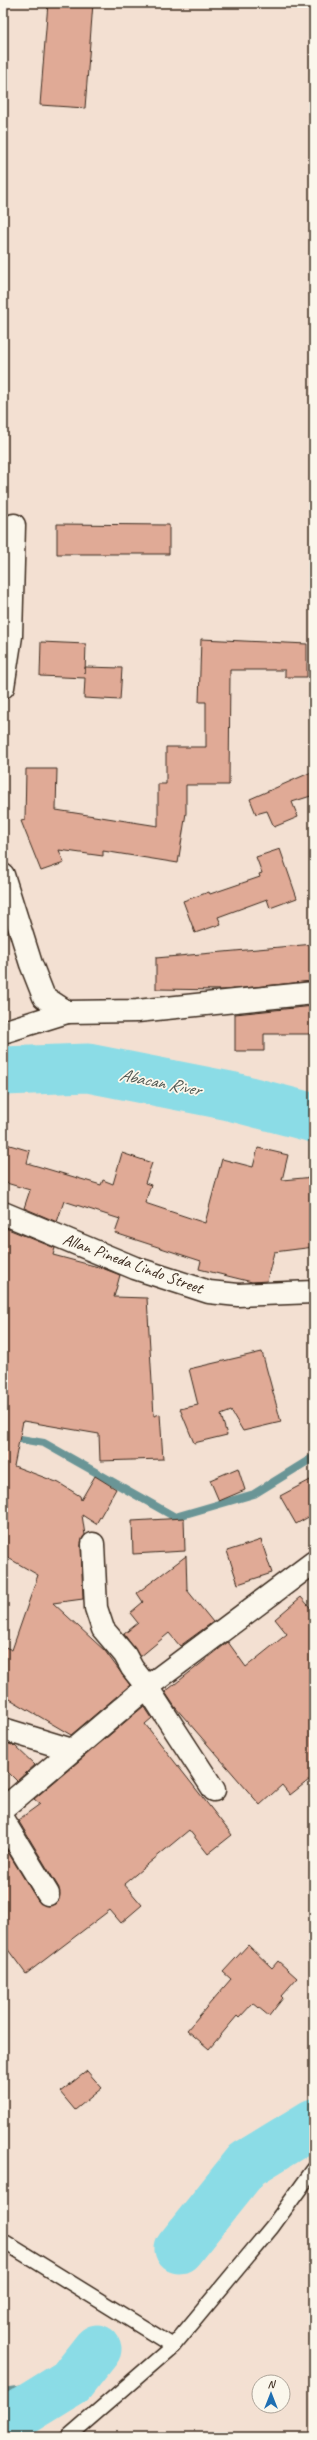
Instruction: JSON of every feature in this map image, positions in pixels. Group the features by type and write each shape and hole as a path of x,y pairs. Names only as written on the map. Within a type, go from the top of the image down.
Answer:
{"street":[{"path":"3,687 11,636 14,525"},
{"path":"3,875 31,964 44,997 67,1012"},
{"path":"3,1032 67,1012 137,1012 314,993"},
{"name":"Allan Pineda Lindo Street","path":"3,1213 135,1268 209,1292 238,1295 314,1292"},
{"path":"93,1544 96,1608 103,1629 125,1655 132,1668 147,1687 214,1790"},
{"path":"3,1808 147,1687 314,1562"},
{"path":"3,1729 72,1750"},
{"path":"3,1820 48,1894"}],"lane":[{"path":"68,2437 173,2346 272,2227 314,2169"},
{"path":"3,2241 173,2346"}],"building":[{"path":"48,3 93,3 85,108 40,105"},
{"path":"57,524 169,525 169,554 57,554"},
{"path":"201,639 307,644 307,677 285,677 285,670 230,670 229,785 186,785 186,813 178,863 103,851 103,856 59,850 64,863 41,871 21,821 25,820 26,769 57,769 56,810 158,826 158,784 166,784 166,747 206,747 206,702 199,702"},
{"path":"41,642 86,644 85,667 122,668 120,700 84,698 85,678 40,676"},
{"path":"314,771 314,795 292,802 298,817 274,827 267,811 256,814 250,799"},
{"path":"280,849 297,898 270,908 267,899 218,917 221,924 195,933 183,901 209,892 210,894 260,877 259,874 262,873 256,857"},
{"path":"314,944 314,981 224,990 156,989 156,958"},
{"path":"314,1006 314,1034 264,1034 264,1051 235,1051 235,1014"},
{"path":"3,1143 30,1151 27,1163 101,1185 103,1180 113,1184 122,1153 152,1163 145,1183 151,1185 145,1203 205,1223 222,1159 253,1167 258,1148 288,1155 282,1180 314,1177 314,1247 274,1252 267,1281 252,1282 199,1269 201,1261 115,1233 120,1219 64,1201 57,1222 24,1208 30,1190 3,1182"},
{"path":"3,1227 55,1248 53,1255 102,1268 120,1275 114,1297 147,1298 154,1416 160,1414 163,1459 100,1461 99,1434 23,1421 14,1466 59,1483 80,1496 81,1500 95,1476 116,1489 96,1524 82,1515 85,1535 81,1545 83,1599 53,1603 105,1651 130,1685 71,1735 3,1695 3,1646 12,1650 38,1575 3,1555"},
{"path":"262,1352 281,1422 243,1431 231,1411 221,1415 227,1435 194,1443 180,1409 198,1405 189,1369"},
{"path":"238,1468 245,1490 219,1501 210,1480"},
{"path":"314,1478 314,1514 296,1524 280,1496"},
{"path":"184,1518 185,1551 133,1554 132,1521"},
{"path":"261,1540 272,1573 238,1584 227,1551"},
{"path":"186,1556 187,1590 213,1622 180,1646 169,1633 140,1657 124,1634 138,1623 130,1613 143,1602 137,1593"},
{"path":"301,1597 314,1612 314,1776 290,1795 282,1785 260,1805 175,1707 165,1692 228,1642 246,1667 287,1634 275,1619"},
{"path":"144,1706 152,1718 145,1724 232,1835 208,1854 189,1830 124,1884 142,1905 121,1923 110,1910 26,1974 3,1943 3,1844 38,1901 48,1906 55,1904 59,1900 59,1888 18,1820 40,1804 34,1799"},
{"path":"3,1742 15,1746 35,1765 17,1781 3,1767"},
{"path":"248,1945 272,1968 278,1961 297,1978 281,1996 283,1998 269,2016 253,2003 239,2018 237,2016 209,2049 187,2030 231,1979 223,1972"},
{"path":"87,2071 102,2088 75,2110 60,2092"}],"waterway":[{"name":"Abacan River","path":"3,1071 88,1068 230,1096 314,1118"},
{"path":"3,1436 44,1443 175,1517 254,1494 314,1457"},
{"path":"179,2249 247,2164 314,2123"},
{"path":"3,2424 71,2382 97,2349"},
{"path":"3,2392 71,2382"}]}
